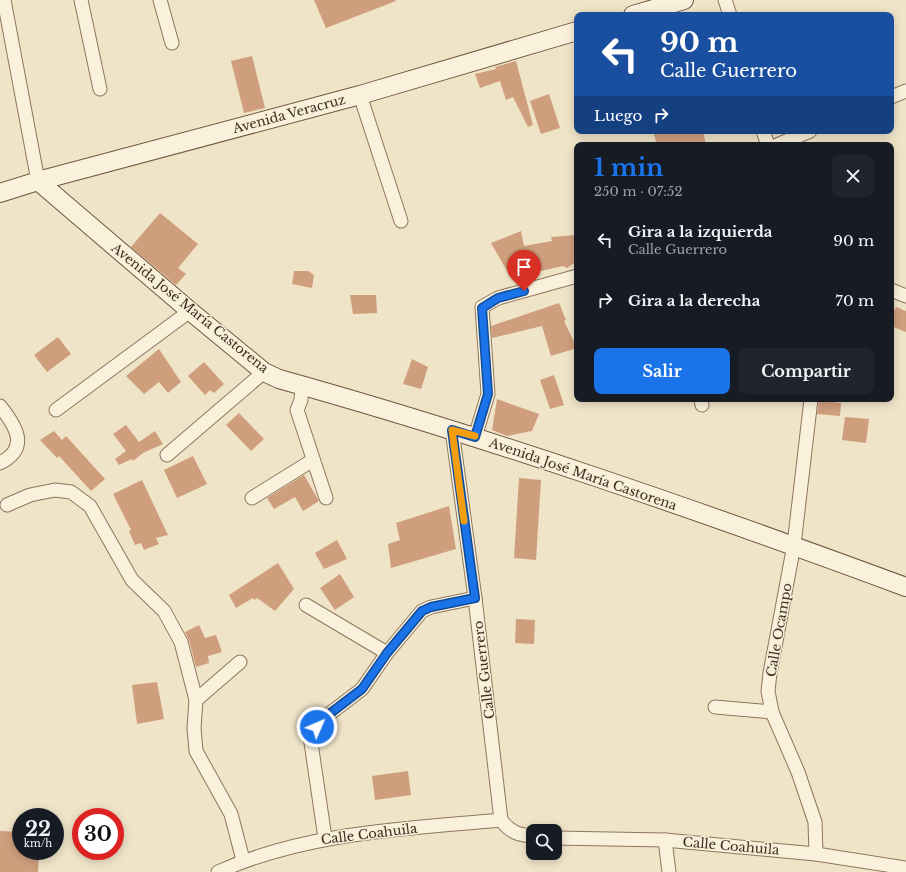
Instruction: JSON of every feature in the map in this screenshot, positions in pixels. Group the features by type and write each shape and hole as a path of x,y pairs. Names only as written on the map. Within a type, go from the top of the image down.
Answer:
{"street":[{"path":"4,0 38,181"},
{"path":"81,0 100,89"},
{"path":"160,0 172,43"},
{"path":"643,12 684,0"},
{"path":"725,0 729,12"},
{"name":"Avenida Veracruz","path":"0,193 38,181 360,95 574,32"},
{"path":"894,96 906,91"},
{"path":"360,95 401,221"},
{"path":"783,142 803,134"},
{"name":"Avenida José María Castorena","path":"38,181 264,372 279,379 475,437 794,545 906,587"},
{"path":"475,437 488,394 482,308 498,298 574,277"},
{"path":"894,291 906,296"},
{"path":"56,410 190,311"},
{"path":"167,454 264,372"},
{"path":"302,386 302,400 297,410 326,498"},
{"name":"Calle Ocampo","path":"811,402 794,545 768,691 772,712 798,772 815,822 816,854"},
{"path":"0,406 12,421 18,437 17,448 8,459 0,463"},
{"name":"Calle Guerrero","path":"452,430 475,598 501,820"},
{"path":"252,498 313,460"},
{"path":"6,505 30,495 54,490 71,492 90,506 132,580 164,611 181,642 196,700 194,728 196,751 231,814 244,860"},
{"path":"325,838 310,736 324,718 362,689 387,653 422,611 431,607 475,598"},
{"path":"306,605 387,653"},
{"path":"196,700 240,662"},
{"path":"715,707 772,712"},
{"path":"501,820 508,829 515,833 526,835"},
{"name":"Calle Coahuila","path":"218,872 244,860 325,838 358,833 501,820"},
{"name":"Calle Coahuila","path":"562,838 665,840 816,854 871,867 906,868"},
{"path":"665,840 669,872"}],"building":[{"path":"314,0 395,0 396,1 326,28"},
{"path":"252,56 265,108 244,113 231,61"},
{"path":"516,61 533,125 528,127 513,97 506,100 500,81 480,88 475,74 496,69 495,67"},
{"path":"549,94 560,128 541,134 530,101"},
{"path":"654,134 704,134 705,142 656,142"},
{"path":"160,213 198,244 178,268 186,274 176,285 131,247"},
{"path":"521,231 524,246 552,241 551,237 574,235 574,263 567,268 563,266 541,271 539,266 507,271 491,243"},
{"path":"294,271 308,271 314,275 312,288 292,284"},
{"path":"350,295 376,295 377,313 353,314"},
{"path":"559,303 566,320 564,321 574,342 574,349 551,356 542,326 492,338 491,326"},
{"path":"896,307 906,311 906,332 894,327 894,311"},
{"path":"58,337 71,354 47,372 34,355"},
{"path":"159,349 181,382 168,393 159,382 144,394 126,376"},
{"path":"412,359 428,367 421,389 403,384"},
{"path":"204,362 224,384 214,393 210,390 205,395 188,376"},
{"path":"554,375 564,405 550,409 540,380"},
{"path":"497,399 539,414 532,431 507,436 492,430"},
{"path":"819,402 841,403 840,416 817,414"},
{"path":"239,413 264,439 251,451 226,425"},
{"path":"845,417 869,419 866,443 842,440"},
{"path":"126,425 139,442 155,431 163,444 143,453 133,461 132,459 119,465 115,459 126,451 113,434"},
{"path":"54,431 62,440 66,436 105,479 91,491 59,456 57,458 40,440"},
{"path":"193,456 207,484 177,498 164,470"},
{"path":"304,475 319,501 303,511 295,497 274,509 267,498"},
{"path":"519,478 541,480 536,560 514,558"},
{"path":"142,480 168,535 156,538 159,544 144,550 141,543 135,545 129,531 131,530 113,494"},
{"path":"449,506 456,549 391,568 388,544 400,540 396,523"},
{"path":"337,540 347,559 324,569 315,553"},
{"path":"278,563 294,589 275,611 257,598 254,600 253,598 236,608 229,595"},
{"path":"340,574 354,597 335,610 320,588"},
{"path":"516,619 535,620 534,644 515,643"},
{"path":"199,625 205,638 216,635 222,652 208,656 209,663 196,667 189,640 185,632"},
{"path":"157,682 164,719 137,724 132,685"},
{"path":"408,771 411,795 375,800 372,776"},
{"path":"0,831 12,832 12,860 39,860 38,872 0,872"}],"slow traffic":[{"path":"464,521 452,430 475,436"}],"route":[{"path":"317,727 324,718 362,689 387,653 422,611 431,607 475,598 452,430 475,437 488,394 482,308 498,298 524,291"}]}
